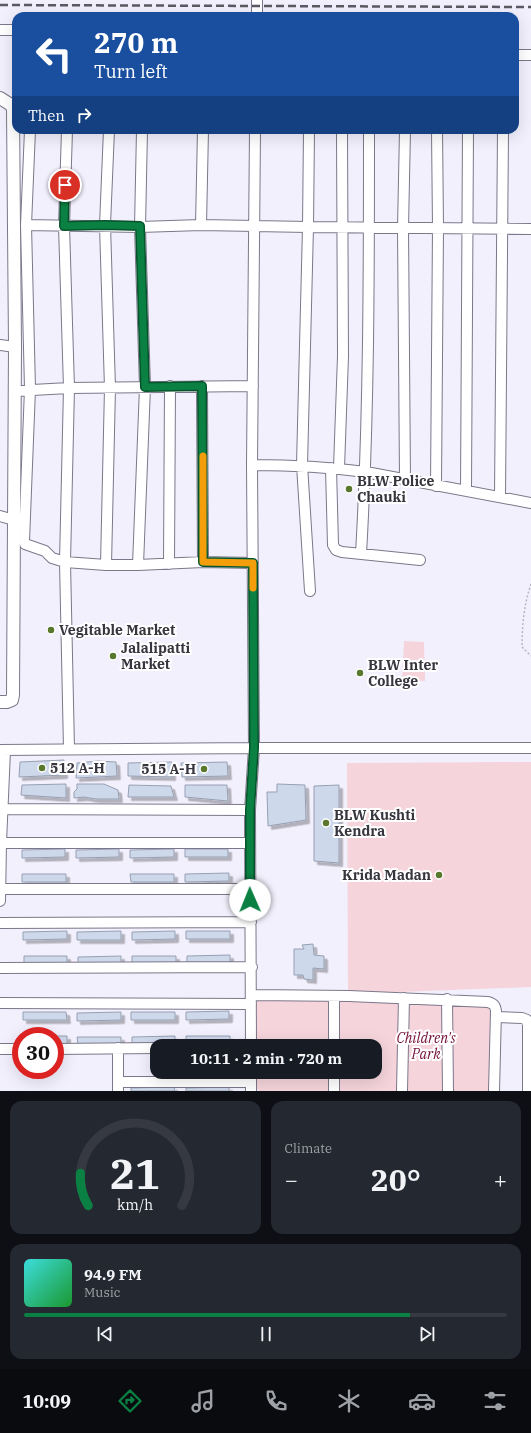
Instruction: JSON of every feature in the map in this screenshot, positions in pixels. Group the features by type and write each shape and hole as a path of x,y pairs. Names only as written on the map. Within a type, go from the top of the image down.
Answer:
{"street":[{"path":"256,12 257,0"},
{"path":"0,30 12,30"},
{"path":"519,55 531,55"},
{"path":"0,98 12,106"},
{"path":"0,702 12,700 13,695 15,347 14,134"},
{"path":"30,134 26,226 30,389 25,544 45,551 52,558 65,562 106,565 203,562 253,563"},
{"path":"67,134 64,226 69,388 65,562 69,749"},
{"path":"106,565 110,388 105,225 109,134"},
{"path":"138,565 145,387 140,226 142,134"},
{"path":"201,225 203,134"},
{"path":"251,1039 252,967 249,889 250,810 254,748 252,465 255,134"},
{"path":"309,134 302,465 310,590"},
{"path":"342,134 342,356 335,468 333,545 336,550 342,552 420,560"},
{"path":"361,554 366,472 369,360 369,134"},
{"path":"405,134 403,228 406,479"},
{"path":"436,486 438,228 437,134"},
{"path":"466,491 468,134"},
{"path":"500,497 503,134"},
{"path":"26,226 201,225 531,229"},
{"path":"0,345 15,347"},
{"path":"14,390 170,386 253,386"},
{"path":"169,564 170,386"},
{"path":"202,386 203,562"},
{"path":"252,465 302,465 366,472 531,503"},
{"path":"0,516 14,520"},
{"path":"0,901 2,750 531,748"},
{"path":"1,809 250,810"},
{"path":"0,843 250,843"},
{"path":"0,889 249,889"},
{"path":"0,923 251,922"},
{"path":"0,968 252,967"},
{"path":"334,996 334,1039"},
{"path":"0,1000 0,1004 334,996 447,999 488,1002 496,1006 494,1091"},
{"path":"402,1091 404,998"},
{"path":"447,999 448,1091"},
{"path":"496,1017 522,1018 527,1020 528,1091"},
{"path":"64,1048 150,1048"},
{"path":"118,1048 118,1087 251,1087"},
{"path":"0,1049 12,1049"},
{"path":"334,1079 334,1091"}],"path":[{"path":"531,584 527,597 522,633 522,647 531,656"}],"green space":[{"path":"404,641 424,642 425,681 402,681"},
{"name":"Krida Madan","path":"531,762 531,987 348,994 347,763"},
{"name":"Children's Park","path":"252,995 493,1004 494,1091 260,1091 255,1088 253,1079 382,1079 382,1039 251,1039"}],"building":[{"name":"512 A-H","path":"64,760 64,775 19,777 20,762"},
{"path":"98,761 116,762 117,776 76,778 77,763"},
{"path":"172,762 172,777 128,776 128,763"},
{"name":"515 A-H","path":"227,762 228,776 182,777 181,763"},
{"path":"66,784 66,798 21,795 22,785"},
{"path":"77,784 104,784 118,790 119,799 96,799 84,797 74,798 74,792 77,789"},
{"path":"277,784 305,785 306,820 268,826 267,792 277,792"},
{"path":"129,785 171,786 174,797 128,797"},
{"path":"185,785 227,785 228,801 185,797"},
{"name":"BLW Kushti Kendra","path":"339,785 339,863 314,861 314,786"},
{"path":"65,849 65,857 22,858 22,850"},
{"path":"119,849 119,857 76,858 76,850"},
{"path":"174,849 174,857 130,858 130,850"},
{"path":"185,849 228,849 228,857 185,857"},
{"path":"229,873 229,881 185,882 185,874"},
{"path":"22,874 66,874 66,882 22,882"},
{"path":"130,874 174,874 174,882 131,882"},
{"path":"67,931 67,939 23,940 23,932"},
{"path":"121,931 121,940 77,940 77,932"},
{"path":"175,931 175,939 132,940 132,932"},
{"path":"186,931 230,931 230,939 186,939"},
{"path":"313,944 314,955 324,956 324,969 313,968 313,980 304,979 303,975 294,975 294,949 304,949 302,945"},
{"path":"230,955 230,963 187,964 187,956"},
{"path":"24,956 67,956 67,964 24,964"},
{"path":"121,956 121,964 78,965 78,957"},
{"path":"132,956 176,956 176,964 132,964"},
{"path":"229,1011 229,1019 186,1020 186,1012"},
{"path":"23,1012 66,1012 67,1020 23,1020"},
{"path":"121,1012 121,1020 77,1021 77,1013"},
{"path":"131,1012 175,1012 175,1020 131,1020"},
{"path":"64,1036 67,1036 67,1044 64,1044"},
{"path":"175,1036 175,1039 150,1039 150,1045 132,1045 132,1037"},
{"path":"186,1036 230,1036 230,1039 186,1039"},
{"path":"77,1037 121,1037 121,1045 78,1045"},
{"path":"174,1087 175,1091 131,1091 131,1088"},
{"path":"229,1087 229,1091 186,1091 186,1088"}],"railway":[{"path":"0,5 531,7"}],"slow traffic":[{"path":"203,456 203,562 253,563 253,588"}],"place":[{"name":"BLW Police Chauki","path":"349,489"},
{"name":"Vegitable Market","path":"51,630"},
{"name":"Jalalipatti Market","path":"113,656"},
{"name":"BLW Inter College","path":"360,673"},
{"name":"512 A-H","path":"42,768"},
{"name":"515 A-H","path":"204,769"},
{"name":"BLW Kushti Kendra","path":"326,823"},
{"name":"Krida Madan","path":"439,875"}],"route":[{"path":"65,185 64,226 140,226 145,387 202,386 203,562 253,563 254,748 250,810 250,900"}]}
